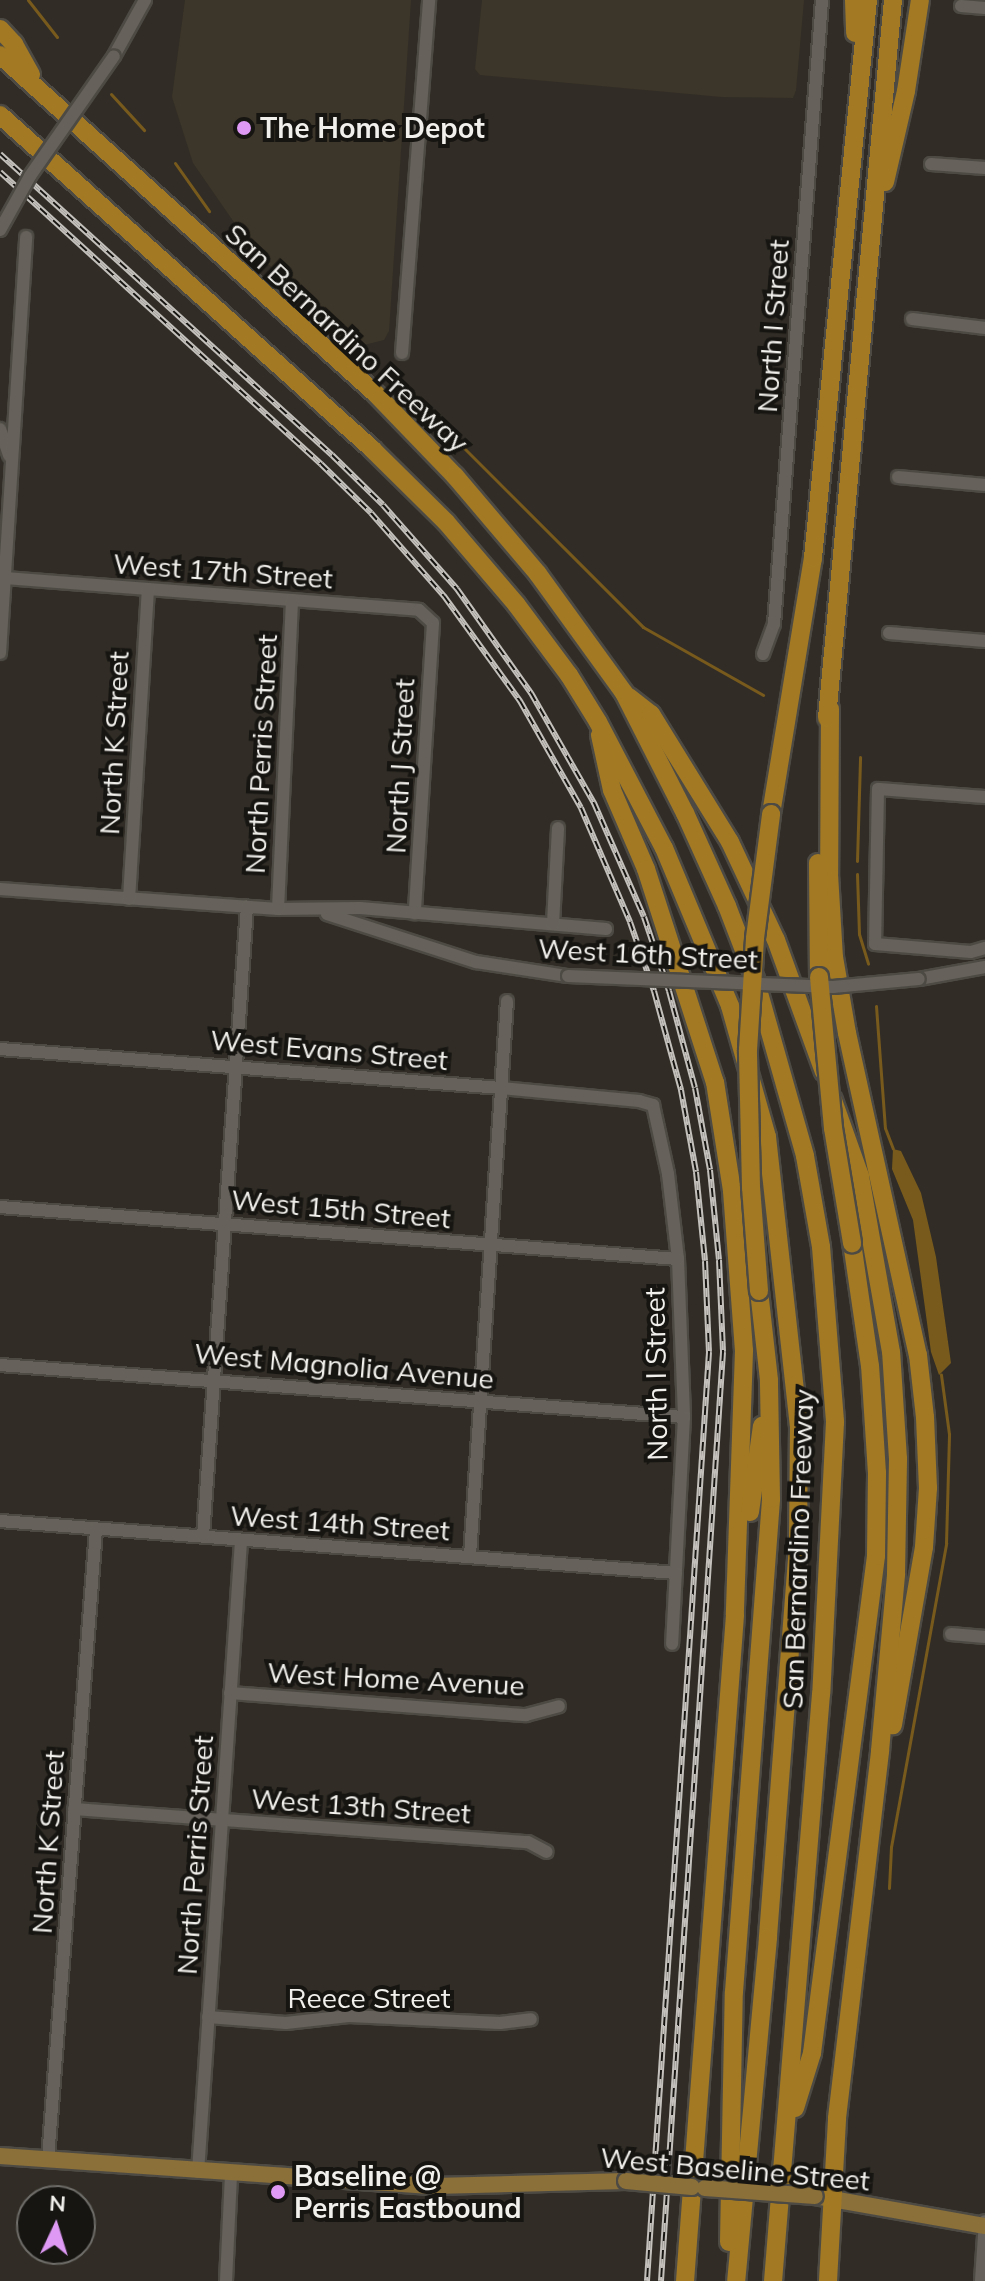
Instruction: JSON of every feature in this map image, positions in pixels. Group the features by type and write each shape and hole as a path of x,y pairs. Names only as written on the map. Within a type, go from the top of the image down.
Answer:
{"highway":[{"path":"854,0 857,109"},
{"path":"728,2281 734,1992 769,1553 772,1457 769,1380 751,1187 748,1050 755,938 771,814 813,558 868,0"},
{"path":"880,1751 889,1744 924,1547 928,1488 925,1417 918,1355 847,1033 834,957 829,874 830,709 893,0"},
{"path":"871,243 906,91 920,0"},
{"path":"0,29 14,44 38,88"},
{"name":"San Bernardino Freeway","path":"0,55 376,394 538,574 624,693 691,826 755,979 805,1156 821,1247 831,1331 835,1422 833,1513 773,2281"},
{"name":"San Bernardino Freeway","path":"0,115 372,449 446,522 516,604 569,675 598,722 664,848 730,1006 767,1137 799,1426 798,1546 768,1938 736,2281"},
{"path":"624,693 651,714 730,842 776,940 860,1176 891,1352 898,1459 896,1574 880,1751 824,2197 828,2281"},
{"path":"785,2142 812,2053 876,1556 877,1473 870,1366 833,1128 819,977 817,900 823,738 830,709"},
{"path":"598,722 612,790 646,869 708,1056 725,1136 744,1362 735,1615 685,2281"},
{"path":"735,1615 769,1380"}],"main road":[{"name":"West Baseline Street","path":"0,2156 434,2186 626,2181 824,2197 985,2224"}],"street":[{"path":"0,230 30,176 114,56 145,0"},
{"path":"402,353 429,0"},
{"name":"North I Street","path":"763,654 774,624 822,0"},
{"path":"961,6 985,8"},
{"path":"931,164 985,168"},
{"path":"0,653 5,578 5,496 11,462 26,237"},
{"path":"912,319 985,328"},
{"path":"0,429 11,462"},
{"path":"898,477 985,485"},
{"name":"West 17th Street","path":"5,578 419,610 433,623"},
{"name":"North K Street","path":"129,899 148,590"},
{"name":"North Perris Street","path":"278,909 292,600"},
{"name":"North J Street","path":"415,913 433,623"},
{"path":"889,633 985,641"},
{"path":"985,797 878,789 875,944 971,952 985,948"},
{"path":"553,924 558,828"},
{"name":"West 16th Street","path":"0,889 278,909 316,911 360,908 606,929"},
{"name":"North Perris Street","path":"203,1536 247,907"},
{"name":"West 16th Street","path":"316,911 476,962 568,976 833,987 919,979 985,967"},
{"path":"470,1556 507,1001"},
{"name":"West Evans Street","path":"0,1049 501,1088 639,1101 653,1105"},
{"name":"North I Street","path":"653,1105 668,1174 678,1259 684,1417 672,1644"},
{"name":"West 15th Street","path":"0,1207 678,1259"},
{"name":"West Magnolia Avenue","path":"0,1365 684,1417"},
{"name":"West 14th Street","path":"0,1521 676,1573"},
{"name":"North K Street","path":"48,2159 96,1529"},
{"name":"North Perris Street","path":"198,2172 241,1541"},
{"path":"951,1634 985,1637"},
{"name":"West Home Avenue","path":"230,1693 526,1715 559,1706"},
{"name":"West 13th Street","path":"74,1809 528,1842 547,1852"},
{"name":"Reece Street","path":"208,2017 286,2023 349,2016 500,2023 531,2019"},
{"path":"226,2281 231,2174"},
{"path":"981,2281 985,2224"}],"shaded area":[{"path":"185,0 411,0 389,331 384,340 364,345 256,254 193,163 172,97"},
{"path":"482,0 804,0 796,90 793,98 722,97 480,75 475,69"},
{"path":"893,1149 901,1151 921,1193 936,1257 951,1363 939,1375 931,1352 913,1220 892,1169"}],"waterway":[{"path":"28,0 57,37"},
{"path":"111,94 144,130"},
{"path":"175,163 209,211"},
{"path":"411,395 643,627 763,695"},
{"path":"857,861 860,757"},
{"path":"857,874 859,934 868,964"},
{"path":"876,1006 885,1128 893,1149"},
{"path":"889,1888 891,1847 946,1543 949,1434 941,1375"}],"railway":[{"path":"0,154 332,455 383,505 457,589 531,693 594,803 644,917 669,991 695,1088 710,1170 719,1260 723,1352 661,2281"},
{"path":"0,172 321,464 371,513 444,596 520,701 581,808 630,922 654,991 681,1090 696,1172 705,1261 709,1352 647,2281"}],"place":[{"name":"The Home Depot","path":"244,128"},
{"name":"Baseline @ Perris Eastbound","path":"278,2192"}]}
